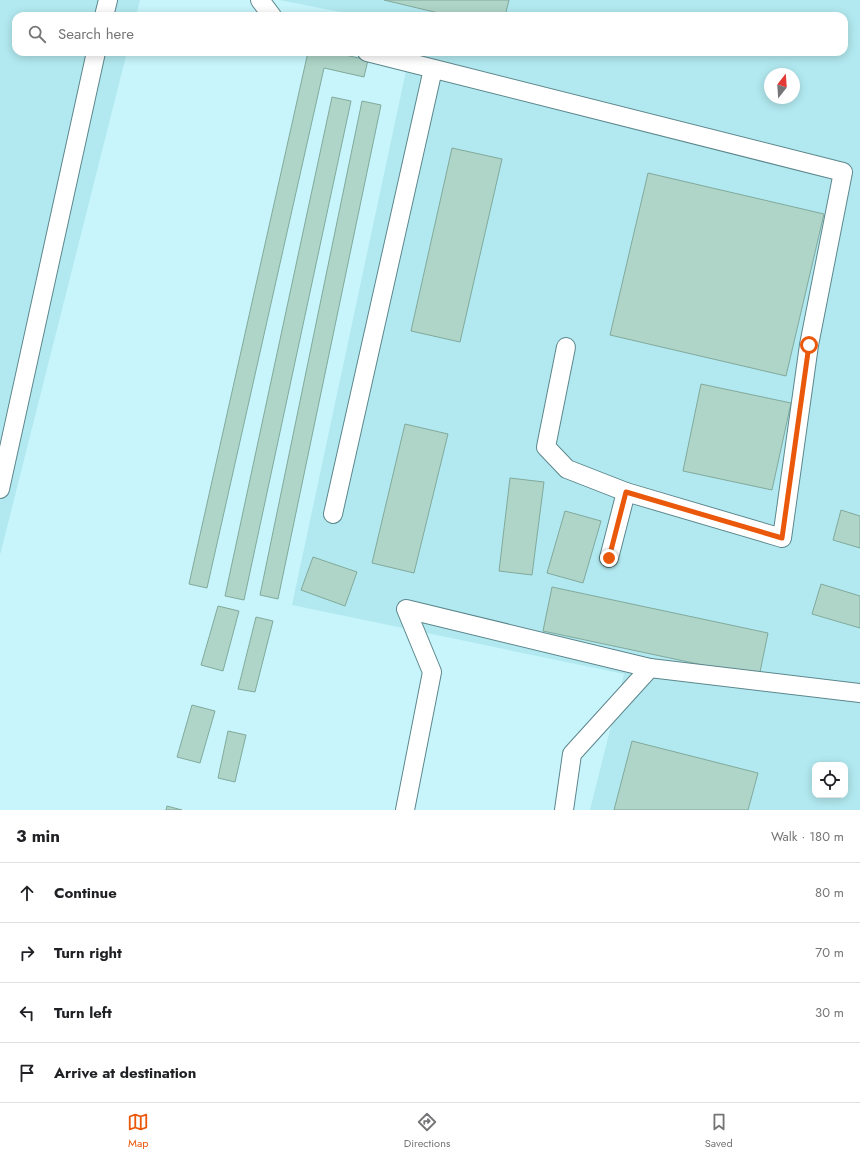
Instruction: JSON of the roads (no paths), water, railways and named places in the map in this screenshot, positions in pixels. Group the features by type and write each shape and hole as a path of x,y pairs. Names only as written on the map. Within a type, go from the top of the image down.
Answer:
{"street":[{"path":"105,12 108,0"},
{"path":"260,0 269,12"},
{"path":"0,489 95,56"},
{"path":"384,56 843,172 809,345 782,538 626,492 567,469 546,447 566,347"},
{"path":"333,514 433,68"},
{"path":"609,558 626,492"},
{"path":"405,810 432,672 406,609 650,668 860,693"},
{"path":"564,810 572,754 650,668"}]}
